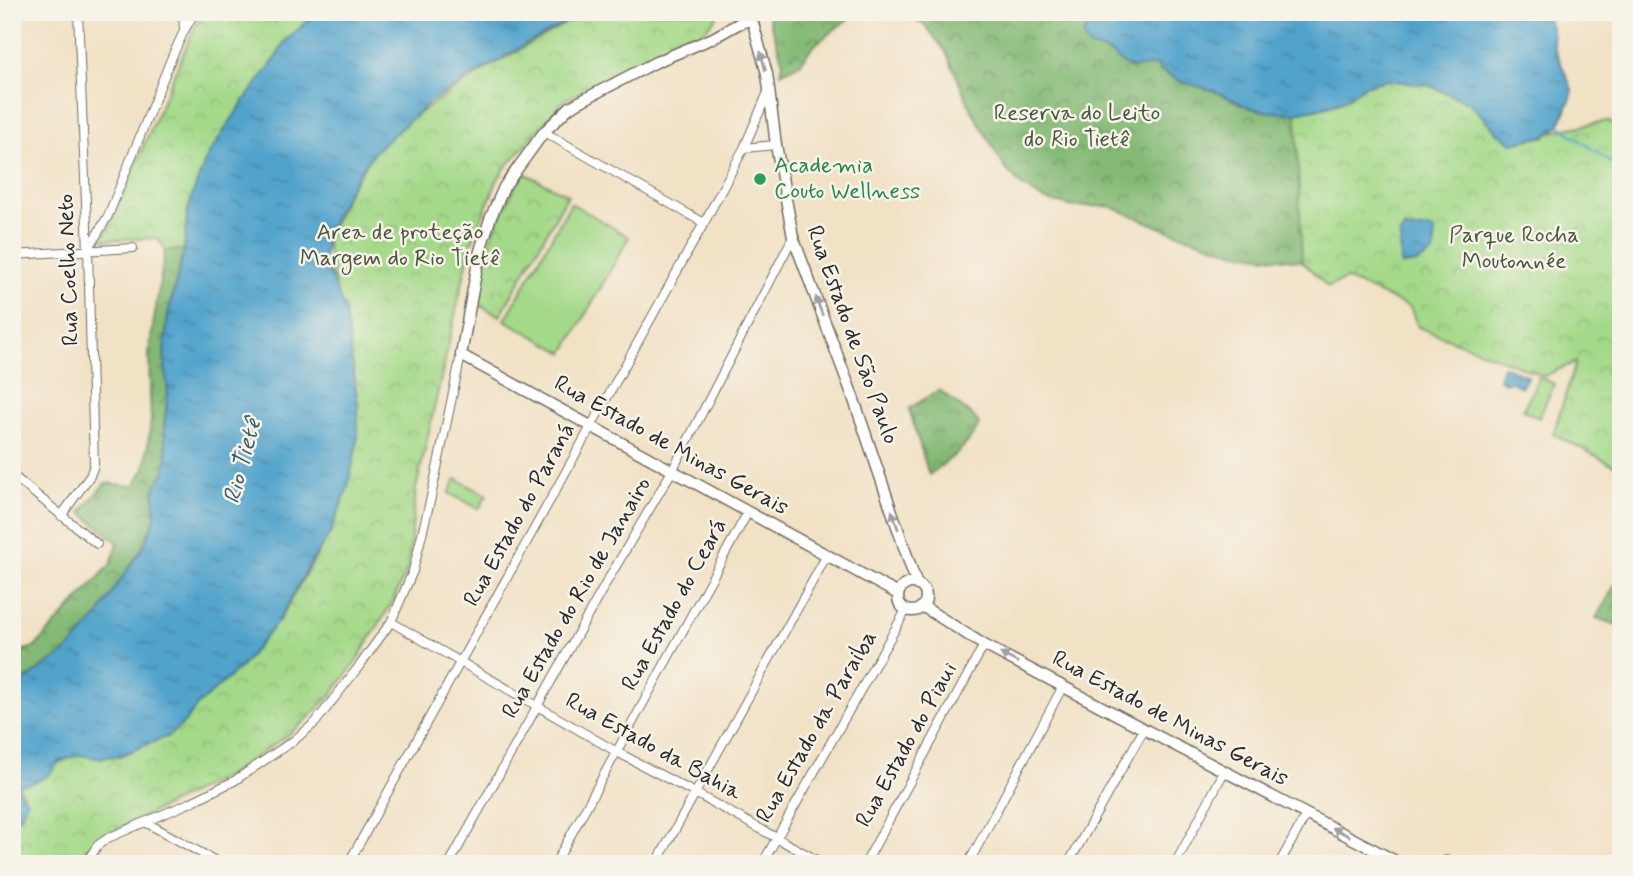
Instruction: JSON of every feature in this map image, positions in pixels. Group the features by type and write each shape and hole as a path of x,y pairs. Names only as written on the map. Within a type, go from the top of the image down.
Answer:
{"street":[{"path":"12,17 18,12"},
{"name":"Rua Coelho Neto","path":"61,516 90,476 94,465 78,12"},
{"path":"183,12 184,31"},
{"path":"88,250 108,216 171,59 195,12"},
{"path":"713,38 734,13 751,16"},
{"path":"85,864 98,845 108,838 187,804 234,780 293,741 315,723 337,696 391,622 413,571 461,355 480,251 504,187 544,132 570,107 667,57 713,38 751,16"},
{"name":"Rua Estado de São Paulo","path":"751,16 766,74 793,237 852,394 917,585"},
{"name":"Rua Estado do Paraná","path":"348,864 704,223 744,148 768,92"},
{"path":"544,132 704,223"},
{"path":"744,148 776,145"},
{"name":"Rua Estado do Rio de Janairo","path":"449,864 606,583 672,471 793,237"},
{"path":"12,255 133,248"},
{"name":"Rua Estado de Minas Gerais","path":"461,355 898,594"},
{"path":"12,475 97,544"},
{"name":"Rua Estado do Ceará","path":"555,864 748,512"},
{"path":"656,864 827,555"},
{"path":"917,585 925,593 925,600 915,611 906,610 899,604 898,594 903,586 917,585"},
{"name":"Rua Estado de Minas Gerais","path":"922,606 984,645 1401,864"},
{"name":"Rua Estado da Paraiba","path":"762,864 906,610"},
{"name":"Rua Estado da Bahia","path":"391,622 617,752 824,864"},
{"name":"Rua Estado do Piaui","path":"865,864 984,645"},
{"path":"968,864 1063,686"},
{"path":"1068,864 1144,729"},
{"path":"1175,864 1224,772"},
{"path":"1279,864 1306,815"},
{"path":"145,822 221,864"}],"green space":[{"path":"204,12 317,12 284,43 207,157 187,214 184,250 165,250 158,238 103,240 192,33"},
{"name":"Area de proteção Margem do Rio Tietê","path":"597,12 719,12 702,33 564,100 505,168 497,181 471,244 416,489 408,568 393,601 355,663 332,694 289,734 231,774 106,835 88,848 79,864 12,864 12,822 26,800 18,785 56,764 198,705 280,619 325,541 341,504 358,426 345,312 335,287 326,240 350,188 376,150 415,116 486,69 566,23"},
{"path":"767,12 857,12 817,43 801,63 781,73 783,62"},
{"name":"Reserva do Leito do Rio Tietê","path":"896,12 1110,12 1101,27 1091,29 1091,47 1111,53 1132,68 1158,65 1160,70 1178,80 1212,90 1251,108 1296,113 1302,261 1237,253 1167,230 1109,206 1074,207 1043,199 1021,185 1005,168 970,107 946,52 925,25"},
{"name":"Parque Rocha Moutonnée","path":"1386,80 1428,85 1470,103 1497,132 1512,143 1606,121 1621,126 1621,469 1553,434 1576,362 1544,376 1418,327 1410,307 1346,279 1328,287 1302,261 1296,113 1329,106 1346,99 1364,86"},
{"path":"522,172 568,195 500,316 476,304 491,237"},
{"path":"571,203 629,237 564,353 505,320"},
{"path":"165,250 184,250 168,314 164,354 168,393 164,427 179,532 12,723 12,653 35,647 111,564 118,543 81,512 105,483 134,486 145,468 151,421 149,352"},
{"path":"1539,377 1554,384 1539,418 1523,410"},
{"path":"939,390 979,424 964,446 929,475 909,409"},
{"path":"456,479 487,495 479,509 449,493"},
{"path":"1621,575 1621,627 1596,618"}],"water":[{"name":"Rio Tietê","path":"317,12 599,12 566,23 531,41 429,103 376,150 359,172 335,215 326,240 324,259 345,312 358,403 358,438 348,487 330,534 308,567 280,619 241,667 198,705 185,722 169,736 119,756 96,758 80,755 59,761 41,780 18,785 20,794 27,800 21,816 12,822 12,693 29,677 67,651 99,615 141,550 155,518 154,492 164,473 167,459 164,427 168,393 164,354 168,314 184,251 187,214 193,193 207,157 243,102 284,43"},
{"path":"1110,12 1546,12 1554,47 1572,89 1571,98 1559,126 1545,136 1512,143 1497,132 1470,103 1428,85 1386,80 1364,86 1346,99 1329,106 1296,113 1270,112 1251,108 1212,90 1182,82 1160,70 1158,65 1132,68 1111,53 1091,47 1085,42 1083,35 1087,28 1101,27"},
{"path":"1405,227 1409,230 1430,228 1434,231 1435,246 1433,253 1417,263 1401,265 1400,234"},
{"path":"1503,366 1528,376 1521,387 1499,379"}],"waterway":[{"path":"1557,124 1621,167"}],"place":[{"name":"Academia Couto Wellness","path":"760,179"}]}
